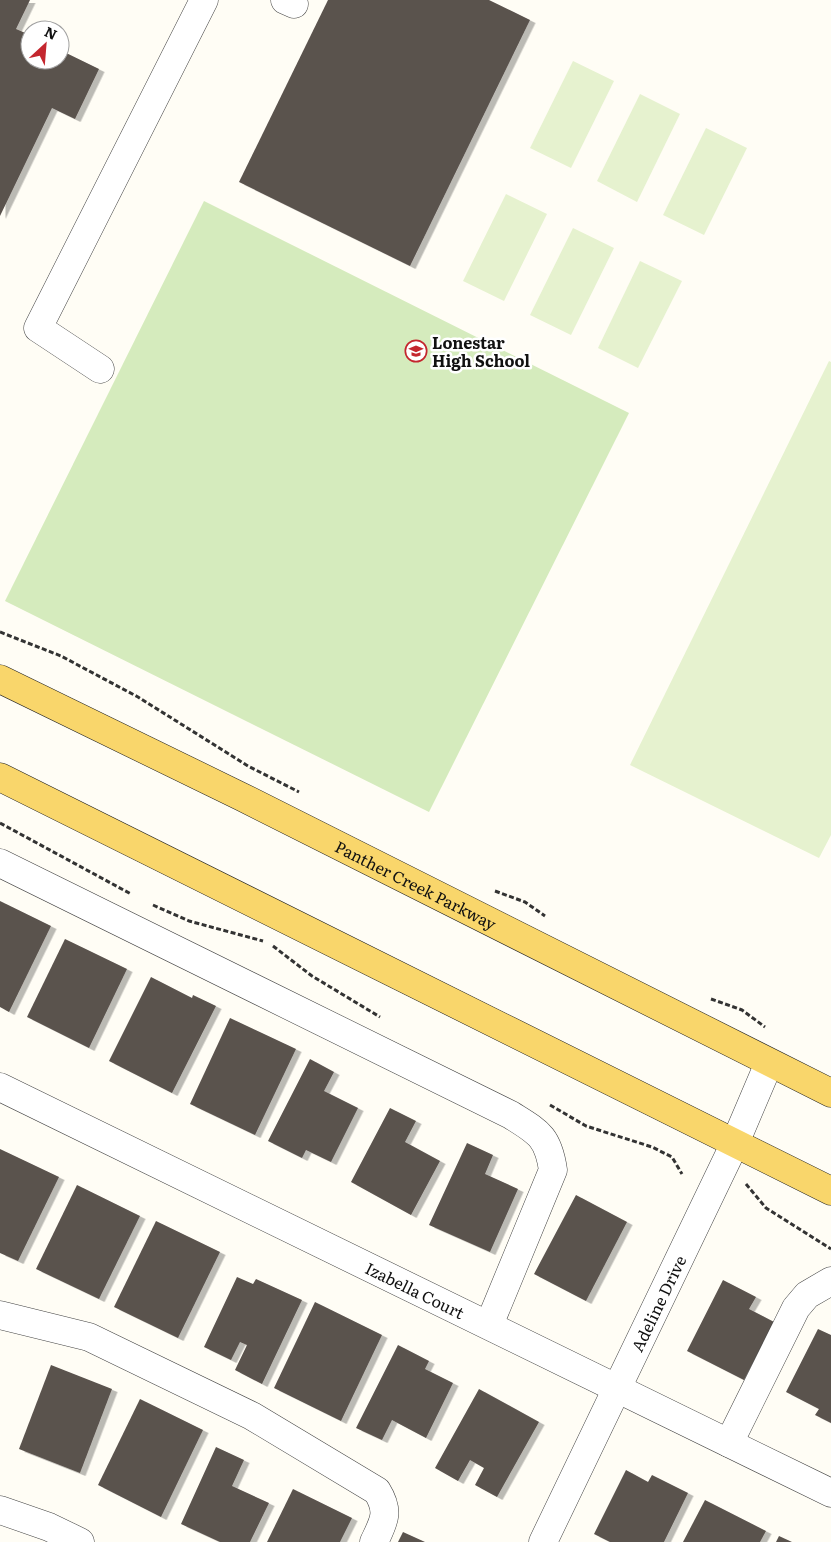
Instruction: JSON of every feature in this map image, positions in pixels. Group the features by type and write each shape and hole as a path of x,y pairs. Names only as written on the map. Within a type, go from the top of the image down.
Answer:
{"main road":[{"name":"Panther Creek Parkway","path":"0,679 242,798 831,1094"},
{"path":"0,777 831,1191"}],"street":[{"path":"100,369 38,328 204,0"},
{"path":"0,863 511,1115 538,1132 550,1152 553,1170 489,1325"},
{"name":"Adeline Drive","path":"543,1542 735,1143 769,1063"},
{"name":"Izabella Court","path":"0,1086 618,1387 831,1493"},
{"path":"729,1443 796,1308 807,1295 831,1281"},
{"path":"0,1315 89,1337 252,1416 377,1491 385,1503 383,1523 374,1542"},
{"path":"0,1510 49,1527 80,1542"}],"path":[{"path":"0,632 61,656 129,693 248,766 300,793"},
{"path":"0,823 136,897"},
{"path":"489,890 525,902 546,916"},
{"path":"145,902 189,921 268,942 312,976 380,1017"},
{"path":"707,998 742,1010 772,1032"},
{"path":"546,1103 586,1126 652,1147 672,1157 682,1174"},
{"path":"744,1182 766,1208 831,1249"}],"green space":[{"path":"573,61 614,81 571,168 530,148"},
{"path":"640,94 680,114 637,202 597,181"},
{"path":"706,128 747,148 704,235 663,215"},
{"path":"506,194 547,214 504,301 463,281"},
{"path":"204,201 629,413 429,812 5,601"},
{"path":"573,228 614,248 571,335 530,315"},
{"path":"640,261 682,281 638,368 598,348"},
{"path":"829,361 831,362 831,835 819,858 630,765"}],"building":[{"path":"0,0 30,0 16,29 20,31 20,70 70,70 70,55 99,69 75,119 52,108 0,216"},
{"path":"328,0 489,0 530,20 410,266 239,182"},
{"path":"0,901 51,926 9,1012 0,1007"},
{"path":"65,939 127,969 89,1048 27,1017"},
{"path":"151,977 192,998 193,995 216,1006 172,1093 109,1061"},
{"path":"230,1018 296,1049 255,1135 190,1104"},
{"path":"310,1059 334,1072 324,1091 358,1108 331,1162 306,1150 302,1158 268,1141"},
{"path":"390,1108 416,1121 405,1142 440,1161 411,1215 351,1182"},
{"path":"467,1143 493,1155 485,1174 518,1189 490,1252 429,1225"},
{"path":"0,1149 59,1177 18,1261 0,1253"},
{"path":"77,1185 140,1216 99,1299 36,1269"},
{"path":"576,1195 627,1222 586,1301 534,1274"},
{"path":"156,1221 220,1252 178,1338 114,1307"},
{"path":"237,1277 253,1284 256,1279 302,1300 262,1384 235,1370 247,1345 240,1342 231,1360 204,1347"},
{"path":"723,1280 756,1297 749,1309 774,1322 744,1380 687,1351"},
{"path":"315,1302 382,1335 341,1421 274,1388"},
{"path":"818,1329 831,1335 831,1423 815,1415 819,1409 786,1392"},
{"path":"398,1345 429,1361 425,1369 453,1383 426,1438 392,1420 382,1440 356,1428"},
{"path":"51,1365 112,1389 80,1473 19,1449"},
{"path":"479,1389 539,1422 497,1497 475,1485 484,1468 470,1460 458,1481 435,1468"},
{"path":"140,1399 203,1430 161,1517 98,1485"},
{"path":"216,1447 244,1460 232,1486 269,1503 250,1542 220,1542 181,1524"},
{"path":"626,1470 648,1482 652,1475 688,1493 664,1542 610,1542 594,1534"},
{"path":"293,1489 352,1518 340,1542 267,1542"},
{"path":"705,1500 766,1531 760,1542 683,1542"},
{"path":"403,1532 425,1542 398,1542"},
{"path":"779,1536 792,1542 776,1542"}],"place":[{"name":"Lonestar High School","path":"416,351"}]}
